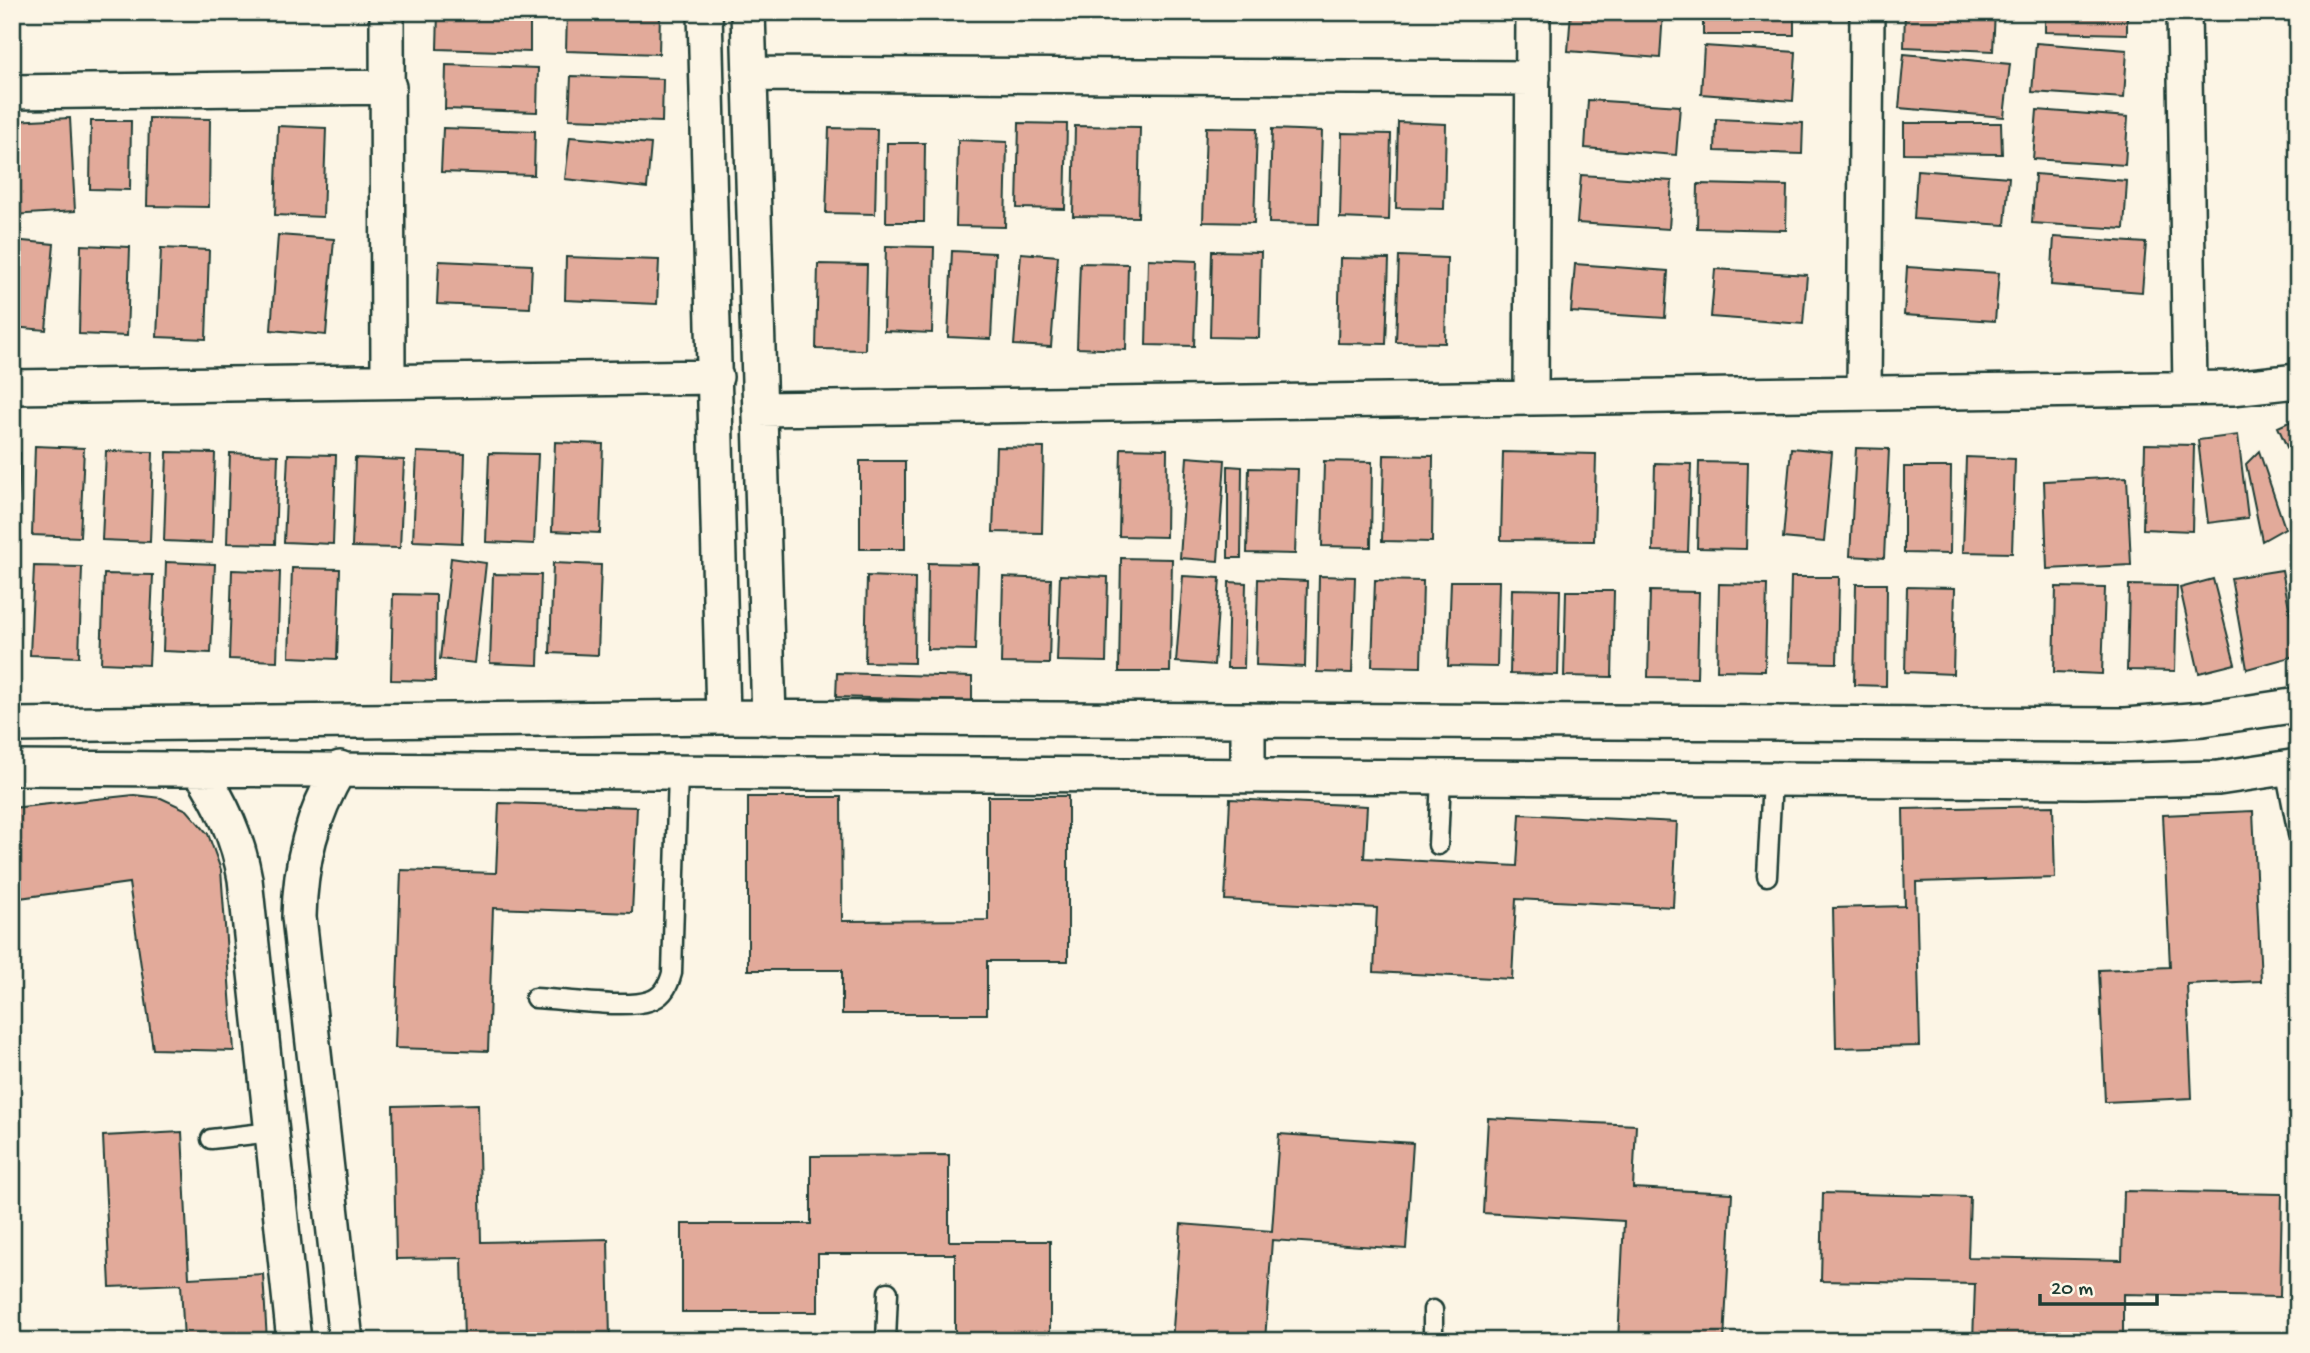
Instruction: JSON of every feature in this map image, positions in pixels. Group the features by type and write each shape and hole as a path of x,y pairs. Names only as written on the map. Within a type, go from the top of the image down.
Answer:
{"street":[{"path":"387,12 388,381"},
{"path":"705,12 723,717"},
{"path":"748,12 769,718"},
{"path":"1531,397 1533,12"},
{"path":"1864,393 1867,12"},
{"path":"2184,12 2190,388"},
{"path":"749,74 1533,78"},
{"path":"12,92 389,87"},
{"path":"12,387 716,377"},
{"path":"760,409 2232,388 2298,381"},
{"path":"12,725 723,717 2125,725 2203,719 2298,705"},
{"path":"1248,720 1248,776"},
{"path":"12,768 2152,781 2218,778 2292,767"},
{"path":"340,768 327,790 307,839 299,917 346,1341"},
{"path":"199,769 225,813 240,850 294,1341"},
{"path":"249,917 299,917"}],"lane":[{"path":"2292,767 2298,834"},
{"path":"535,998 636,1003 649,1001 669,985 673,973 678,772"},
{"path":"1438,845 1440,777"},
{"path":"1767,876 1772,779"},
{"path":"211,1139 272,1132"},
{"path":"886,1341 888,1292"},
{"path":"1433,1310 1433,1341"}],"building":[{"path":"438,12 530,12 530,52 437,49"},
{"path":"567,12 660,12 659,54 566,51"},
{"path":"1571,12 1663,12 1660,58 1568,51"},
{"path":"1703,12 1794,12 1794,35 1703,35"},
{"path":"1905,12 1995,12 1993,51 1904,47"},
{"path":"2045,12 2127,12 2127,34 2045,32"},
{"path":"2036,43 2127,50 2124,98 2032,92"},
{"path":"1704,46 1796,52 1793,101 1701,94"},
{"path":"1904,54 2010,64 2004,117 1899,108"},
{"path":"446,65 538,68 537,112 445,109"},
{"path":"571,76 663,79 662,122 569,119"},
{"path":"1588,100 1680,106 1676,155 1585,148"},
{"path":"2037,110 2128,117 2125,165 2033,159"},
{"path":"70,118 75,211 12,215 12,121"},
{"path":"149,118 210,119 209,207 147,206"},
{"path":"1716,119 1803,123 1802,154 1715,151"},
{"path":"91,121 131,121 130,190 90,189"},
{"path":"1398,122 1446,124 1444,209 1396,208"},
{"path":"1019,123 1067,124 1065,209 1017,208"},
{"path":"1904,123 2001,123 2002,154 1904,153"},
{"path":"278,126 326,128 323,217 275,215"},
{"path":"1075,126 1140,127 1138,217 1073,216"},
{"path":"1206,127 1257,128 1254,223 1203,222"},
{"path":"443,128 535,131 534,175 441,172"},
{"path":"829,128 877,129 875,214 826,213"},
{"path":"1272,129 1322,131 1319,224 1269,223"},
{"path":"1342,133 1391,134 1389,220 1340,218"},
{"path":"570,137 651,144 647,188 565,179"},
{"path":"958,140 1007,142 1005,227 956,226"},
{"path":"887,143 925,143 924,222 886,222"},
{"path":"1917,170 2009,177 2005,225 1914,219"},
{"path":"2035,174 2127,181 2124,229 2032,223"},
{"path":"1581,175 1672,181 1669,229 1577,223"},
{"path":"1698,184 1787,186 1786,230 1697,228"},
{"path":"278,235 334,239 326,335 271,330"},
{"path":"2054,237 2146,243 2142,292 2051,285"},
{"path":"12,240 54,244 46,330 12,327"},
{"path":"81,245 130,247 127,336 79,334"},
{"path":"886,246 934,247 932,333 884,331"},
{"path":"161,248 209,250 206,339 157,337"},
{"path":"952,251 995,253 991,339 948,337"},
{"path":"1212,251 1261,252 1259,338 1210,337"},
{"path":"1021,253 1058,256 1051,347 1014,345"},
{"path":"1399,256 1447,258 1445,343 1396,342"},
{"path":"566,257 659,260 657,304 565,300"},
{"path":"1340,258 1389,259 1386,344 1338,343"},
{"path":"1148,259 1197,261 1194,346 1146,345"},
{"path":"439,261 532,265 530,308 437,304"},
{"path":"1080,263 1128,264 1126,350 1077,348"},
{"path":"818,264 867,265 865,350 816,349"},
{"path":"1575,264 1668,271 1665,318 1571,312"},
{"path":"1907,267 1999,273 1995,321 1904,315"},
{"path":"1715,269 1807,275 1803,324 1711,317"},
{"path":"2298,418 2298,472 2278,427"},
{"path":"2238,435 2248,518 2208,523 2198,440"},
{"path":"555,442 603,444 600,533 552,531"},
{"path":"2145,444 2194,445 2192,531 2143,529"},
{"path":"35,446 84,448 80,537 32,535"},
{"path":"996,447 1044,448 1042,533 993,532"},
{"path":"1121,448 1167,449 1166,537 1119,536"},
{"path":"1791,448 1832,452 1824,542 1783,538"},
{"path":"1856,448 1889,449 1884,558 1850,556"},
{"path":"106,451 153,452 150,542 102,540"},
{"path":"2259,451 2285,528 2262,541 2246,464"},
{"path":"167,452 215,453 212,543 164,541"},
{"path":"417,452 465,454 462,543 413,541"},
{"path":"1503,452 1596,454 1594,541 1501,540"},
{"path":"12,453 20,453 17,542 12,542"},
{"path":"230,453 278,455 275,544 227,543"},
{"path":"489,453 538,454 534,544 486,542"},
{"path":"288,454 336,455 333,544 284,542"},
{"path":"1384,455 1433,456 1432,542 1382,541"},
{"path":"1187,457 1225,460 1218,561 1180,558"},
{"path":"1966,457 2015,459 2012,553 1963,552"},
{"path":"355,458 404,460 400,548 352,547"},
{"path":"860,461 905,461 905,549 860,549"},
{"path":"1324,461 1372,462 1371,547 1322,546"},
{"path":"1699,462 1748,463 1746,549 1697,548"},
{"path":"1655,463 1691,464 1688,552 1653,551"},
{"path":"1228,466 1242,467 1241,558 1228,558"},
{"path":"1904,467 1951,467 1950,554 1904,553"},
{"path":"1249,468 1298,469 1295,554 1247,553"},
{"path":"2127,477 2131,565 2047,569 2044,481"},
{"path":"451,558 486,563 475,663 440,659"},
{"path":"1121,558 1172,559 1170,672 1119,672"},
{"path":"166,562 215,564 211,653 163,651"},
{"path":"553,563 601,565 598,655 550,653"},
{"path":"928,563 978,564 975,650 927,649"},
{"path":"34,566 82,567 79,657 30,655"},
{"path":"292,568 340,569 337,659 289,657"},
{"path":"232,570 280,572 277,661 229,659"},
{"path":"2282,570 2298,655 2247,669 2231,578"},
{"path":"104,574 153,575 149,665 101,663"},
{"path":"493,574 541,575 538,665 490,663"},
{"path":"1060,575 1108,577 1106,662 1057,661"},
{"path":"867,576 915,578 914,663 865,662"},
{"path":"1183,576 1220,578 1214,665 1176,662"},
{"path":"1319,576 1355,577 1352,673 1317,672"},
{"path":"1003,577 1051,579 1049,664 1001,663"},
{"path":"1791,577 1839,577 1837,663 1789,662"},
{"path":"1258,579 1307,581 1305,667 1256,665"},
{"path":"2213,579 2235,664 2199,673 2180,588"},
{"path":"1375,580 1423,581 1421,667 1372,666"},
{"path":"1451,581 1499,581 1497,667 1448,666"},
{"path":"1229,582 1246,583 1244,668 1227,668"},
{"path":"1719,584 1767,585 1765,671 1717,670"},
{"path":"1856,584 1887,584 1886,686 1854,685"},
{"path":"2129,585 2177,586 2175,671 2127,670"},
{"path":"1907,587 1955,588 1953,674 1905,672"},
{"path":"2056,587 2105,588 2102,674 2054,672"},
{"path":"1512,589 1560,590 1558,675 1510,674"},
{"path":"1566,591 1614,591 1612,677 1564,676"},
{"path":"1650,591 1699,592 1697,678 1648,677"},
{"path":"393,594 436,595 435,681 391,680"},
{"path":"837,673 972,677 972,701 836,697"},
{"path":"134,795 161,798 187,810 208,834 221,870 234,1051 153,1049 129,883 12,899 12,808"},
{"path":"988,796 1068,796 1068,961 987,961 987,1014 842,1014 842,970 748,970 748,797 841,797 842,921 988,920"},
{"path":"1230,799 1367,806 1364,858 1517,866 1520,814 1677,822 1673,907 1516,899 1512,979 1374,972 1377,908 1225,900"},
{"path":"499,803 637,807 632,913 493,908 488,1051 395,1048 401,870 496,873"},
{"path":"2053,806 2055,878 1916,882 1920,1046 1836,1048 1833,908 1905,906 1903,809"},
{"path":"2253,811 2261,981 2187,984 2192,1098 2105,1102 2099,970 2170,967 2163,815"},
{"path":"478,1104 481,1242 608,1239 610,1341 464,1341 462,1258 396,1259 393,1106"},
{"path":"1488,1118 1636,1125 1633,1188 1732,1193 1724,1341 1618,1341 1624,1221 1483,1213"},
{"path":"182,1132 189,1278 263,1274 267,1341 184,1341 181,1284 110,1287 103,1136"},
{"path":"1279,1134 1413,1143 1406,1249 1272,1240 1265,1341 1172,1341 1181,1224 1272,1231"},
{"path":"949,1155 949,1241 1050,1241 1050,1341 955,1341 955,1254 818,1254 818,1312 682,1312 682,1224 811,1224 811,1156"},
{"path":"2124,1191 2282,1194 2280,1297 2123,1294 2123,1341 1973,1341 1975,1284 1821,1281 1823,1193 1970,1197 1968,1257 2122,1260"}]}
